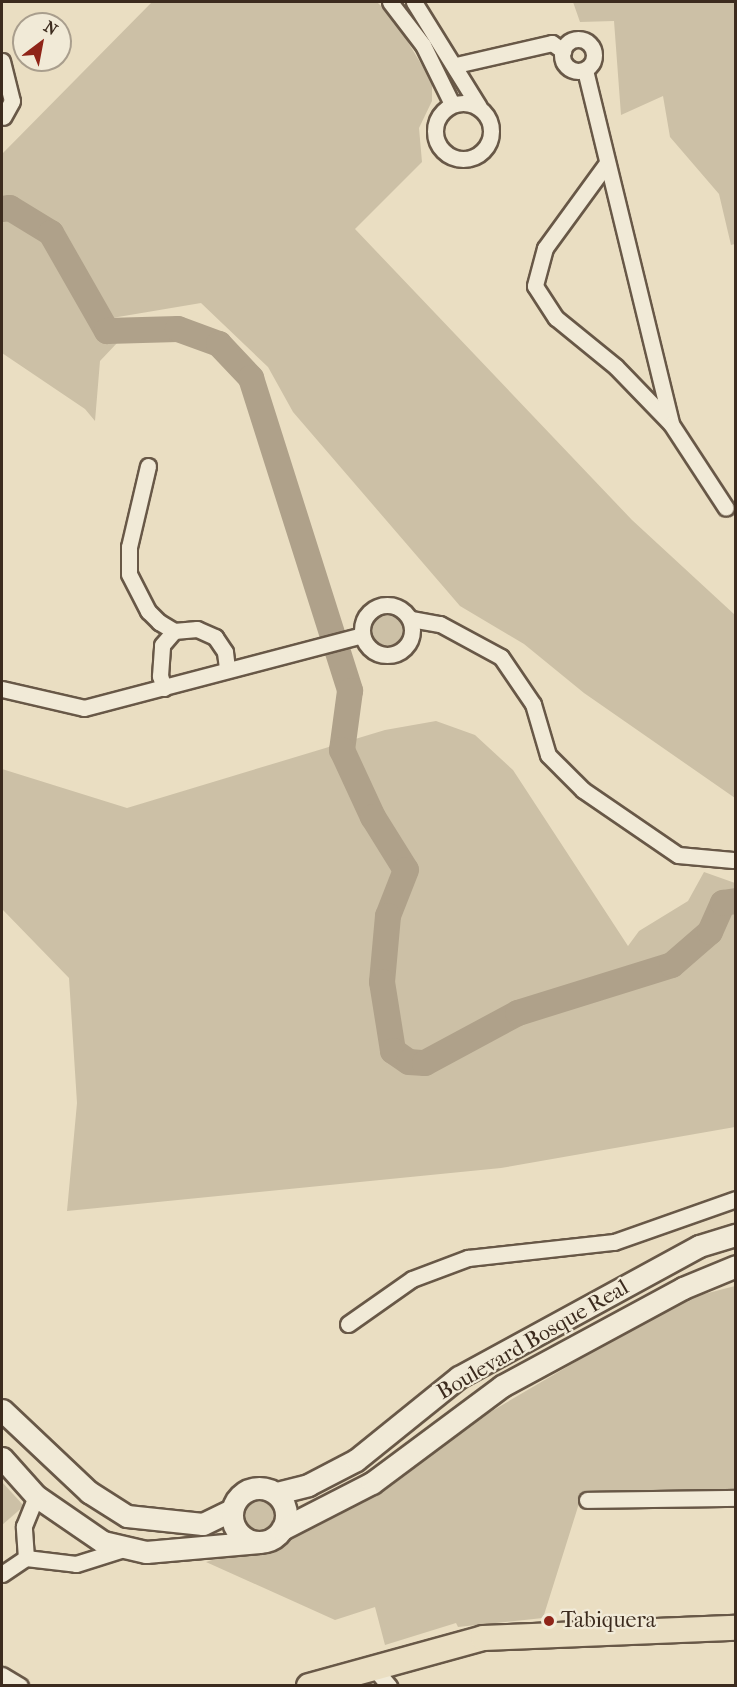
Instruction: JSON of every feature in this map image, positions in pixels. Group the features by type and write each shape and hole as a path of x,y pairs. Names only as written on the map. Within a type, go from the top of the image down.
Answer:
{"main road":[{"path":"309,1686 483,1638 735,1628"}],"street":[{"path":"390,2 423,45 452,104"},
{"path":"414,2 456,65 491,125 487,147 479,154 457,159 440,146 435,136 440,115 452,104 479,107"},
{"path":"563,51 574,39 589,43 594,58 585,70"},
{"path":"456,65 552,43 563,51 569,68 585,70"},
{"path":"2,61 12,101 3,117"},
{"path":"585,70 671,424"},
{"path":"607,163 545,248 535,286 556,318 616,367 671,424 726,508"},
{"path":"148,466 129,547 129,574 148,611 174,632"},
{"path":"388,604 402,608 411,619 412,636 402,651 385,656 370,650 361,635 364,620 374,608 388,604"},
{"path":"411,619 440,624 501,657 533,704 548,755 583,790 678,855 733,860"},
{"path":"164,688 160,659 162,645 174,632 197,628 215,637 225,652 227,669"},
{"path":"2,689 84,708 361,635"},
{"path":"348,1324 412,1279 468,1258 614,1242 735,1199"},
{"name":"Boulevard Bosque Real","path":"277,1493 308,1485 356,1460 459,1377 699,1246 735,1235"},
{"name":"Boulevard Bosque Real","path":"282,1529 372,1483 502,1386 684,1288 735,1266"},
{"path":"2,1410 89,1492 127,1516 203,1524 232,1510 246,1491 267,1488 277,1493 286,1510 282,1529 260,1542 188,1552 127,1548 103,1542 36,1496 2,1458"},
{"path":"26,1558 24,1526 36,1496"},
{"path":"587,1500 735,1498"},
{"path":"232,1510 238,1533 260,1542"},
{"path":"2,1575 26,1558 76,1564 127,1548"},
{"path":"2,1675 20,1686"}],"shaded area":[{"path":"152,2 377,2 394,19 432,82 432,101 419,128 422,162 355,229 632,520 735,615 735,798 584,693 524,644 460,606 293,412 268,367 201,303 106,319 118,342 100,361 95,421 85,409 2,353 2,154"},
{"path":"573,2 735,2 735,244 731,245 719,194 670,137 663,96 621,115 614,21 580,22"},
{"path":"387,610 401,616 407,630 401,644 387,650 373,644 367,630 373,616"},
{"path":"436,721 475,735 513,770 628,946 639,931 688,901 704,872 735,883 735,1127 501,1168 67,1211 77,1103 69,978 2,909 2,769 127,808 385,730"},
{"path":"735,1286 735,1491 582,1494 543,1618 458,1627 456,1623 385,1645 375,1607 335,1620 206,1562 316,1527 386,1490 480,1418 681,1300"},
{"path":"2,1482 24,1506 2,1525"},
{"path":"259,1494 267,1495 273,1500 278,1506 278,1522 273,1528 267,1533 259,1534 251,1533 245,1528 240,1522 239,1514 240,1506 245,1500 251,1495"}],"waterway":[{"path":"2,209 10,208 51,233 107,331 178,329 219,344 251,378 350,691 342,750 373,817 406,870 388,916 382,982 393,1051 409,1062 425,1063 518,1013 672,965 710,932 723,903 736,901"}],"place":[{"name":"Tabiquera","path":"549,1621"}]}
